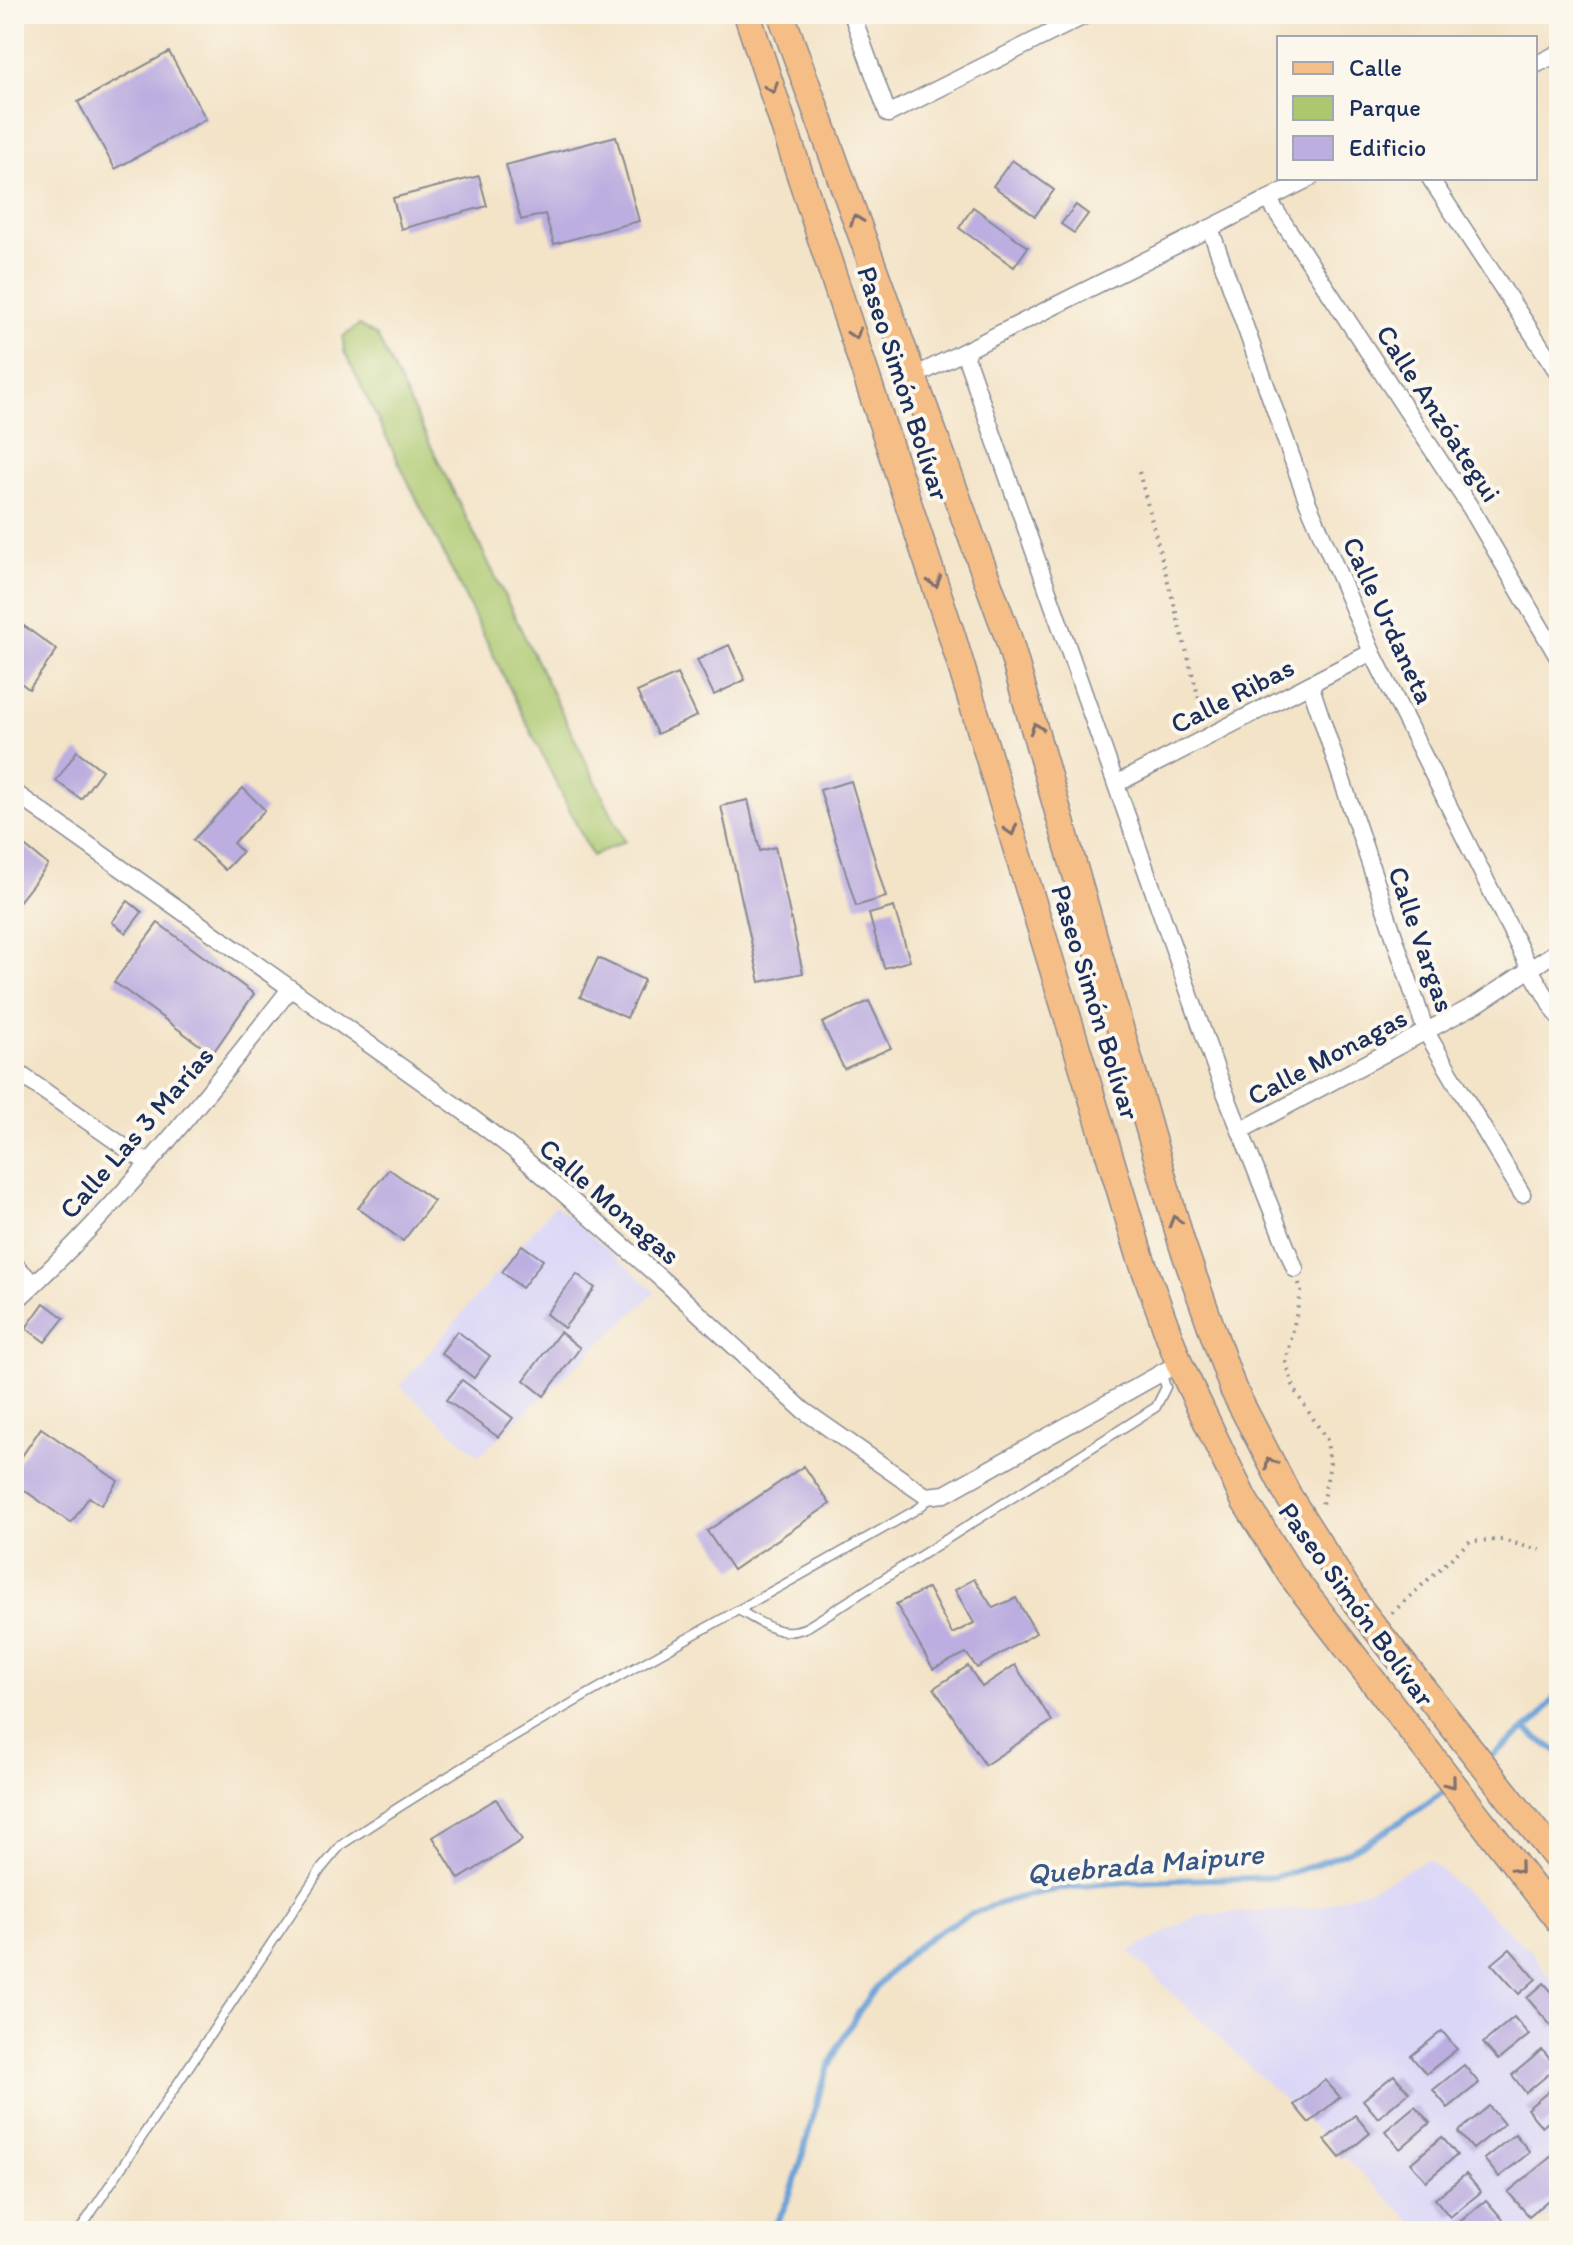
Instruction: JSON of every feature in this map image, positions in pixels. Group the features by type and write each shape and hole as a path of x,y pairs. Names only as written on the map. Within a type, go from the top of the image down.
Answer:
{"main road":[{"name":"Paseo Simón Bolívar","path":"747,14 952,636 1140,1256 1170,1368 1266,1537 1322,1618 1559,1921"},
{"name":"Paseo Simón Bolívar","path":"781,14 974,541 1030,705 1121,1039 1212,1335 1263,1451 1314,1542 1376,1628 1559,1861"}],"street":[{"path":"852,14 888,114 1088,14"},
{"path":"1537,64 1559,53"},
{"path":"913,377 1306,180"},
{"path":"1431,180 1559,374"},
{"name":"Calle Anzóategui","path":"1268,199 1470,507 1559,659"},
{"name":"Calle Urdaneta","path":"1210,228 1308,503 1372,652 1530,969 1559,1018"},
{"path":"964,352 1038,570 1240,1131 1295,1269"},
{"name":"Calle Ribas","path":"1116,784 1372,652"},
{"name":"Calle Vargas","path":"1310,684 1426,1032 1522,1194"},
{"name":"Calle Monagas","path":"14,792 514,1150 803,1410 918,1492 931,1497"},
{"name":"Calle Monagas","path":"1240,1131 1426,1032 1559,950"},
{"name":"Calle Las 3 Marías","path":"14,1303 146,1162 290,989"},
{"path":"14,1070 146,1162"},
{"path":"14,1264 34,1284"},
{"path":"931,1497 945,1494 1170,1368"}],"lane":[{"path":"740,1611 778,1632 795,1633 809,1626 1156,1407 1166,1387 1170,1368"},
{"path":"79,2231 321,1869 341,1845 537,1723 740,1611 919,1508 931,1497"}],"path":[{"path":"1139,472 1209,736"},
{"path":"1295,1269 1301,1292 1286,1363 1295,1391 1320,1425 1330,1452 1314,1542"},
{"path":"1376,1628 1470,1541 1502,1540 1540,1550"}],"shaded area":[{"path":"555,1205 656,1292 479,1456 400,1386"},
{"path":"1428,1859 1532,1952 1559,1992 1559,2208 1527,2231 1422,2231 1129,1952 1198,1915 1320,1907 1381,1884"}],"green space":[{"path":"359,325 377,336 625,841 592,856 344,351 343,337"}],"building":[{"path":"169,52 206,119 115,169 78,102"},
{"path":"616,136 639,221 554,244 545,214 521,220 506,165"},
{"path":"1012,160 1054,190 1035,216 993,186"},
{"path":"479,176 487,206 401,229 393,198"},
{"path":"1076,205 1088,214 1074,233 1061,224"},
{"path":"973,207 1028,247 1014,267 959,228"},
{"path":"24,626 57,650 29,689 14,678 14,640"},
{"path":"729,645 745,680 714,695 697,660"},
{"path":"677,674 697,716 657,734 637,692"},
{"path":"77,751 102,770 81,799 56,781"},
{"path":"851,781 886,897 856,906 820,790"},
{"path":"243,788 265,810 233,843 242,852 225,870 193,840"},
{"path":"748,800 760,851 775,847 803,973 760,982 721,806"},
{"path":"21,843 48,865 14,908 14,852"},
{"path":"128,901 142,912 126,933 112,922"},
{"path":"894,907 910,961 884,968 869,914"},
{"path":"158,923 254,994 212,1054 114,982"},
{"path":"598,958 644,980 627,1018 580,997"},
{"path":"869,1001 891,1048 844,1069 822,1023"},
{"path":"389,1169 434,1201 403,1241 358,1208"},
{"path":"522,1245 543,1260 522,1288 502,1272"},
{"path":"577,1274 595,1288 564,1328 546,1314"},
{"path":"44,1303 64,1318 45,1342 26,1328"},
{"path":"457,1331 490,1356 474,1378 441,1353"},
{"path":"560,1332 580,1348 544,1396 524,1380"},
{"path":"462,1380 513,1418 498,1437 446,1400"},
{"path":"41,1428 118,1481 101,1505 89,1497 71,1523 14,1483 14,1468"},
{"path":"804,1466 830,1504 733,1570 707,1531"},
{"path":"974,1579 993,1608 1016,1598 1036,1633 977,1668 966,1653 933,1669 896,1604 928,1588 952,1634 974,1623 955,1590"},
{"path":"1015,1665 1052,1721 985,1765 934,1688 968,1666 982,1687"},
{"path":"496,1799 522,1840 459,1879 433,1837"},
{"path":"1510,1949 1536,1979 1519,1994 1492,1964"},
{"path":"1544,1983 1559,2000 1559,2024 1553,2028 1527,1998"},
{"path":"1514,2017 1529,2035 1498,2060 1483,2043"},
{"path":"1442,2031 1457,2049 1426,2074 1411,2056"},
{"path":"1542,2050 1557,2067 1526,2093 1512,2075"},
{"path":"1464,2065 1479,2083 1448,2108 1433,2090"},
{"path":"1394,2075 1409,2092 1378,2118 1363,2100"},
{"path":"1325,2080 1340,2097 1309,2123 1294,2105"},
{"path":"1559,2083 1559,2113 1542,2127 1527,2109"},
{"path":"1415,2106 1430,2123 1400,2149 1385,2131"},
{"path":"1489,2106 1504,2124 1473,2149 1458,2132"},
{"path":"1355,2115 1370,2133 1340,2158 1325,2140"},
{"path":"1515,2134 1530,2152 1499,2177 1484,2159"},
{"path":"1442,2137 1457,2155 1426,2181 1411,2163"},
{"path":"1559,2150 1559,2191 1529,2216 1508,2192"},
{"path":"1466,2174 1481,2192 1450,2217 1435,2199"},
{"path":"1486,2200 1505,2222 1494,2231 1449,2231"}],"waterway":[{"name":"Quebrada Maipure","path":"1488,1759 1539,1718 1559,1692"},
{"path":"1526,1730 1559,1753"},
{"name":"Quebrada Maipure","path":"771,2231 799,2169 832,2060 870,1996 914,1949 964,1918 1019,1898 1078,1886 1275,1877 1301,1870 1366,1842 1447,1789"}]}
